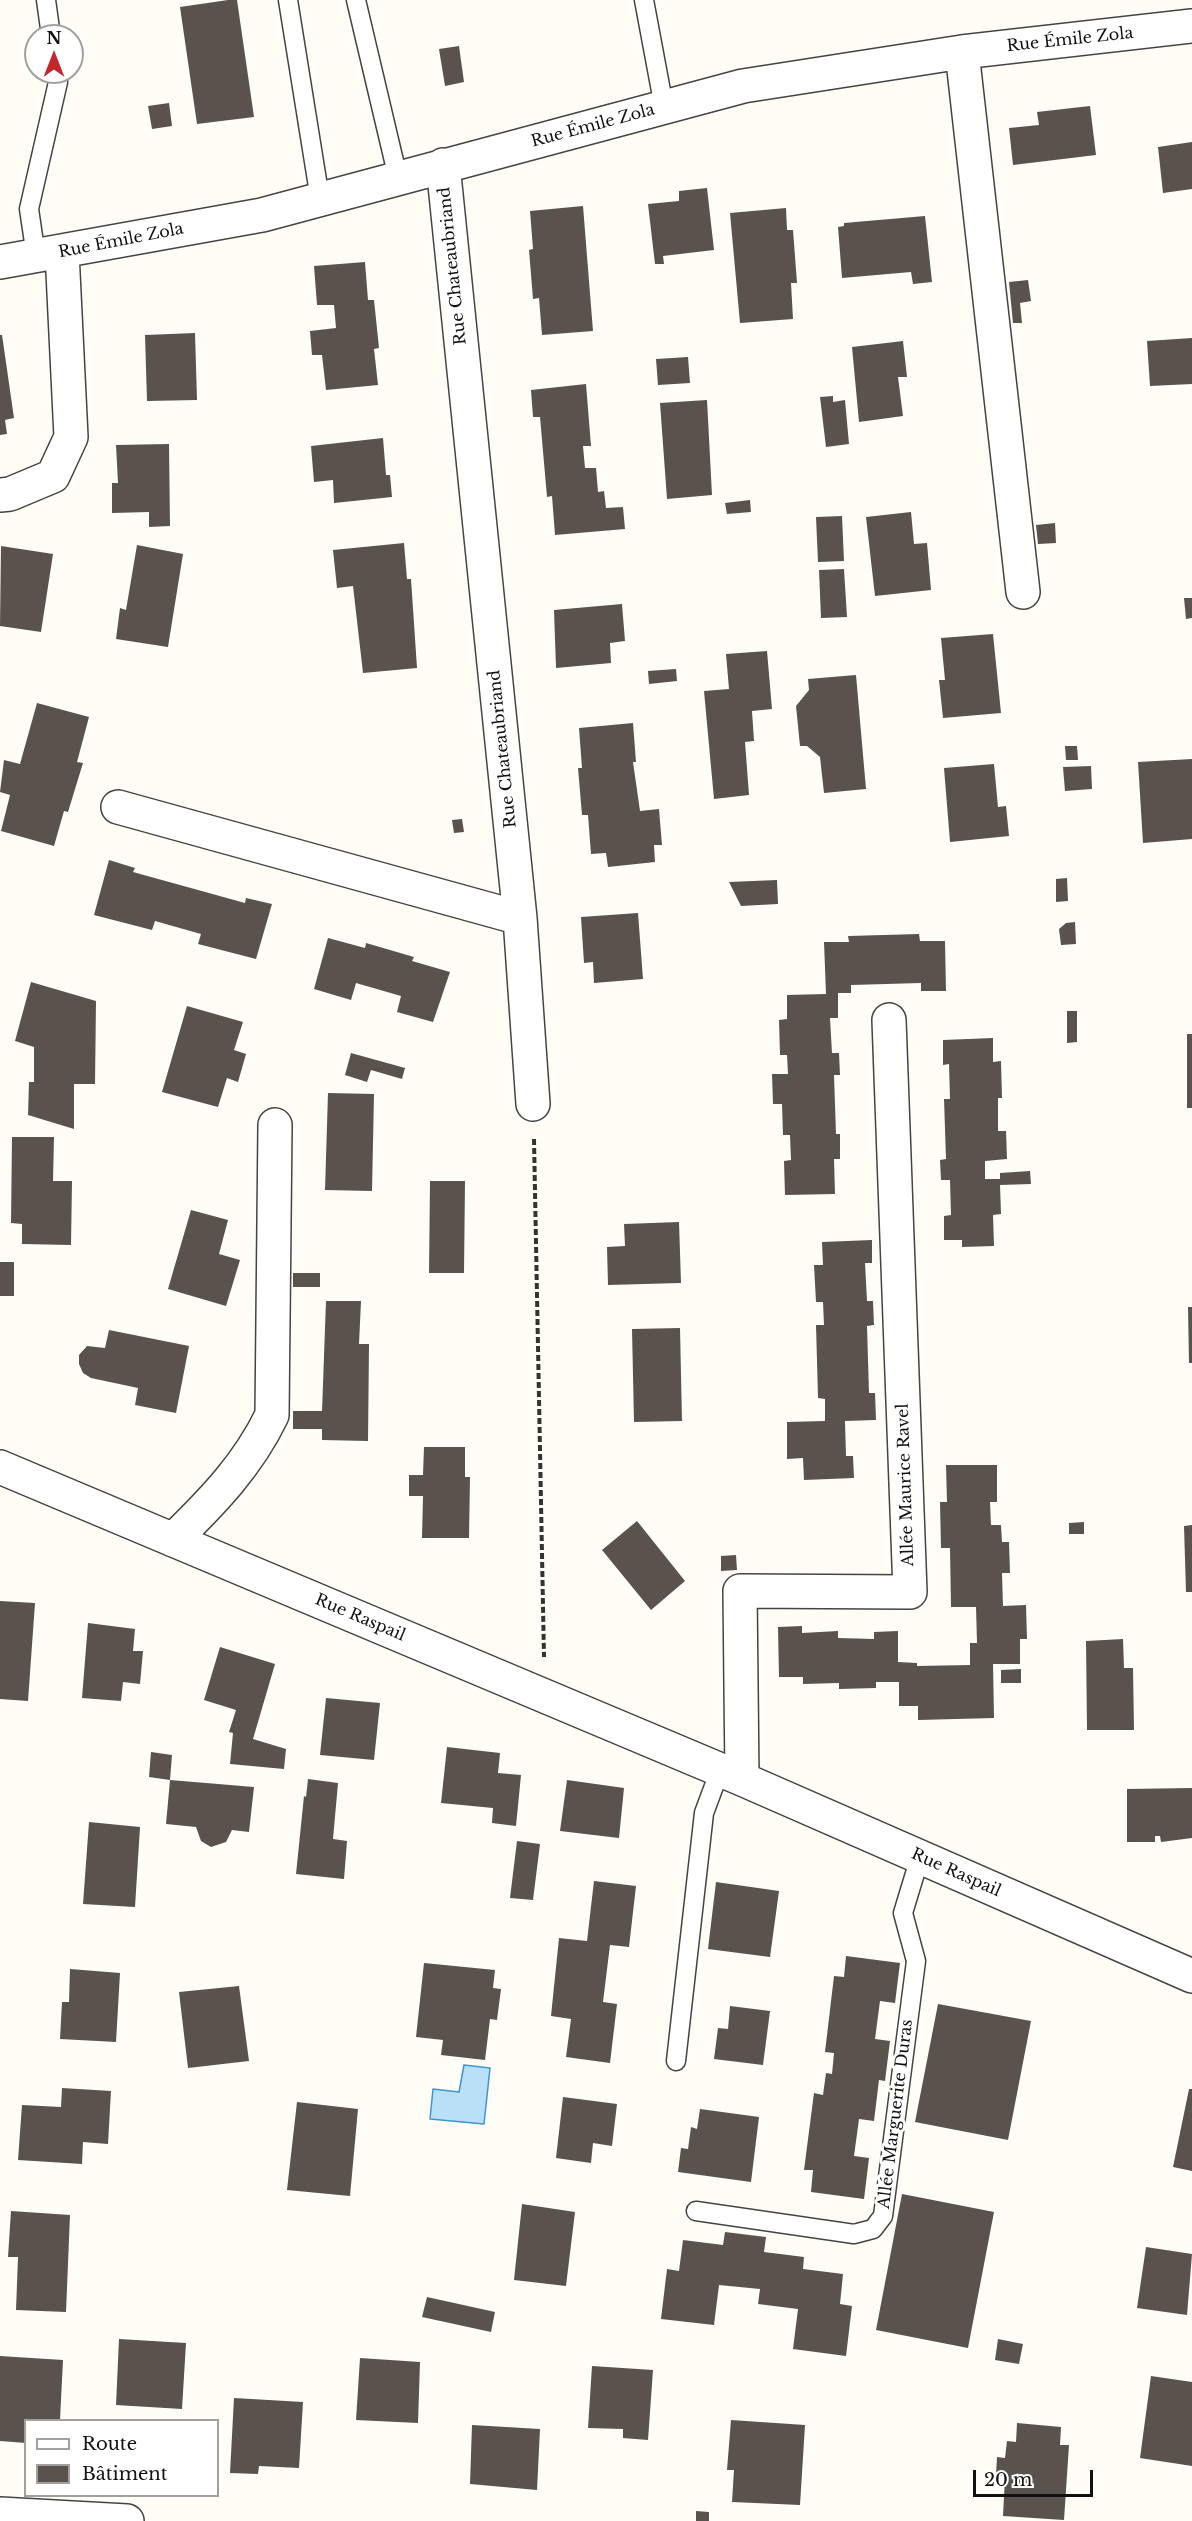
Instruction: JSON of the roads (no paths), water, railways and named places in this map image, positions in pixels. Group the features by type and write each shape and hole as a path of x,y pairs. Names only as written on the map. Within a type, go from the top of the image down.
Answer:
{"street":[{"name":"Rue Émile Zola","path":"0,262 262,214 743,86 962,52 1192,26"},
{"path":"962,52 1023,592"},
{"name":"Rue Chateaubriand","path":"443,165 520,918 533,1104"},
{"path":"0,495 10,494 53,476 71,437 49,254"},
{"path":"118,807 520,918"},
{"name":"Allée Maurice Ravel","path":"731,1775 740,1591 910,1592 889,1020"},
{"path":"173,1540 208,1507 242,1467 258,1445 272,1415 275,1125"},
{"name":"Rue Raspail","path":"0,1467 731,1775 1192,1976"},
{"path":"0,2514 127,2521"}],"lane":[{"path":"46,0 49,24"},
{"path":"288,0 320,199"},
{"path":"356,0 398,178"},
{"path":"644,0 664,107"},
{"path":"49,254 29,208 58,84"},
{"path":"676,2061 704,1812 731,1775"},
{"name":"Allée Marguerite Duras","path":"696,2211 854,2234 873,2229 883,2216 916,1960 903,1913 920,1857"}],"water":[{"path":"464,2065 490,2068 484,2124 430,2119 433,2089 459,2092"}]}
